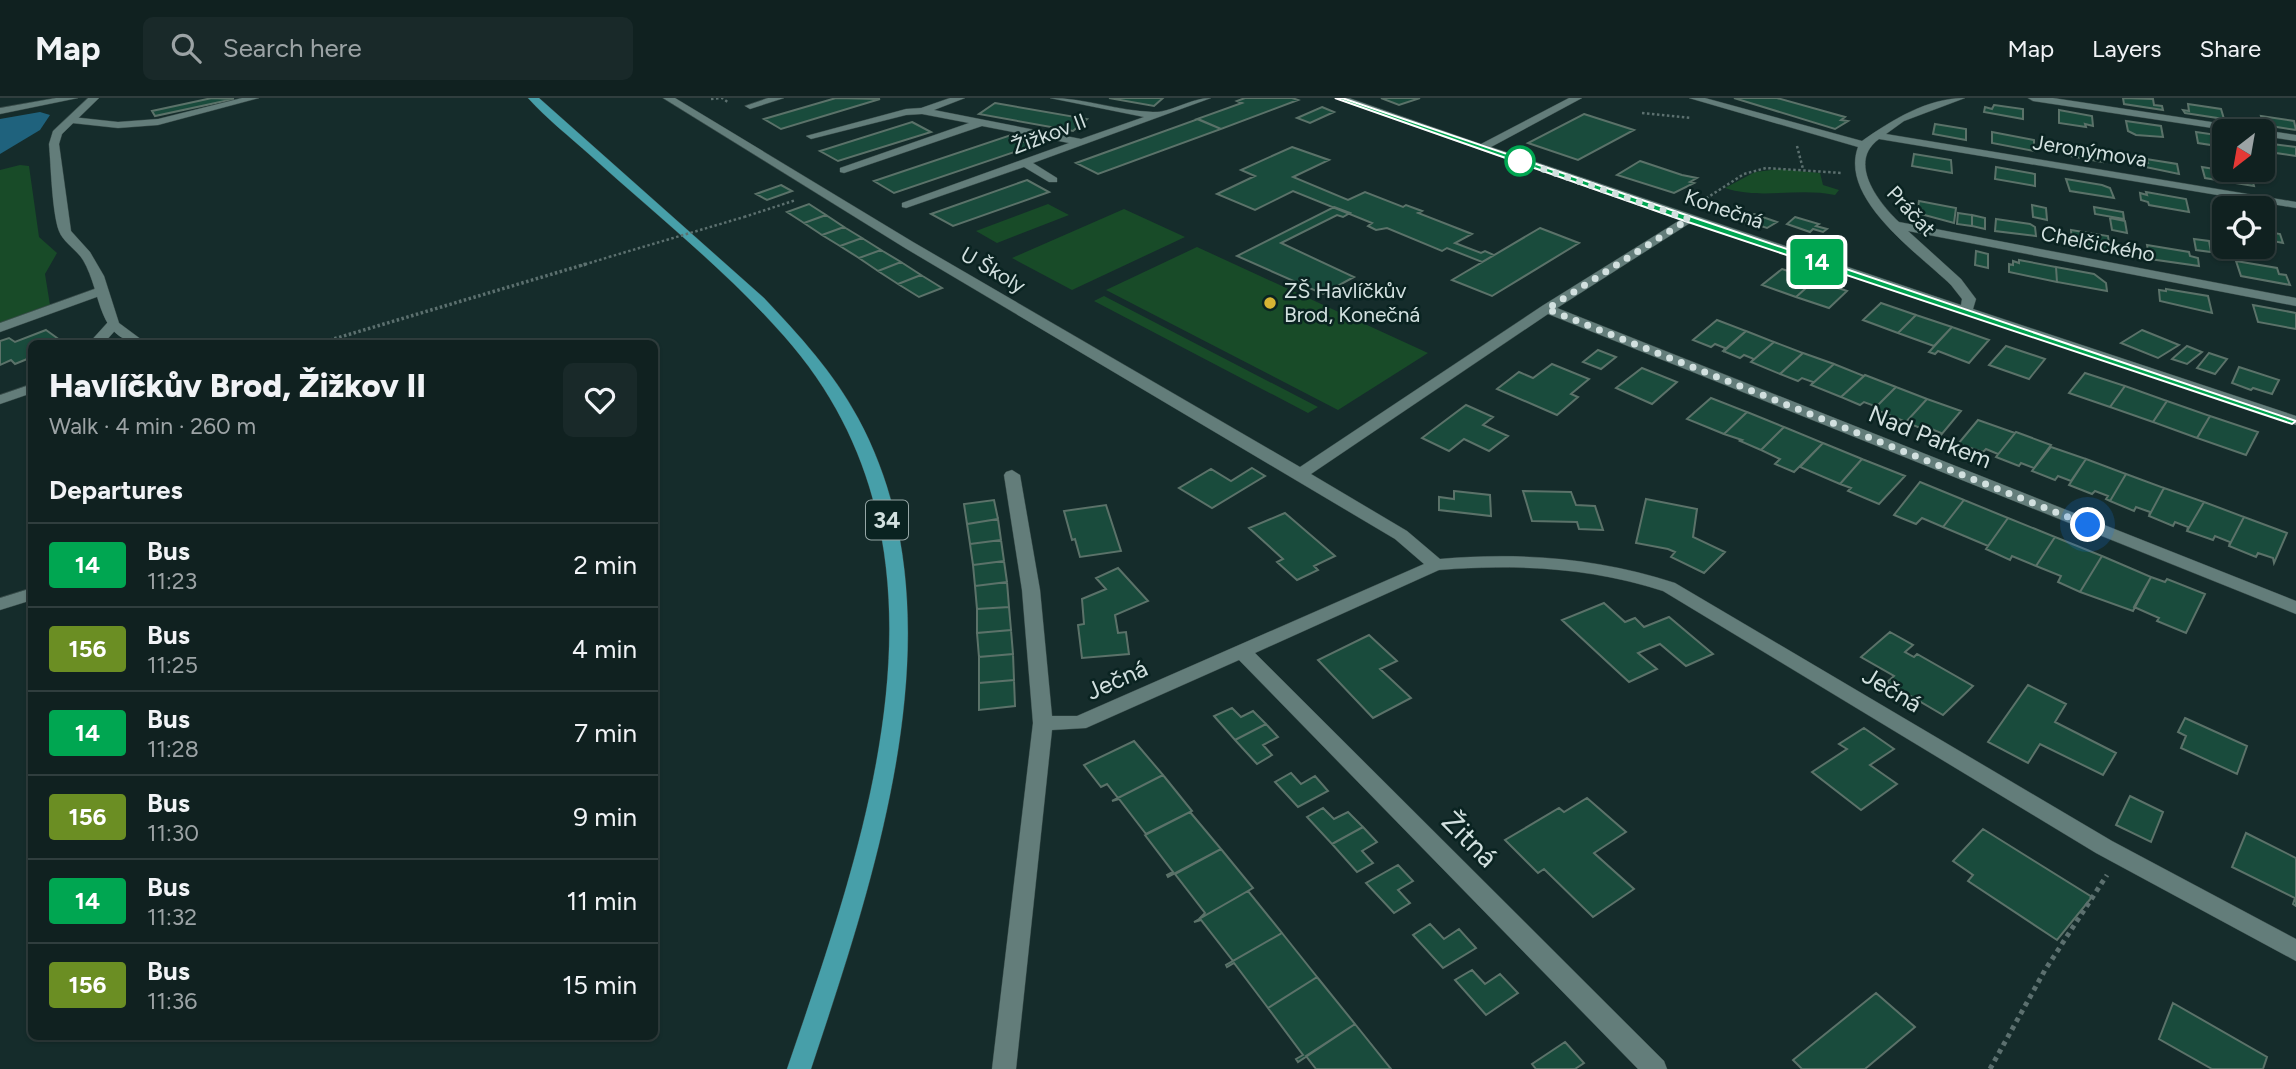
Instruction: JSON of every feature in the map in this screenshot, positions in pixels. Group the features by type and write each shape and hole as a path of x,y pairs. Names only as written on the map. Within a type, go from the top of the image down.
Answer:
{"main road":[{"name":"34","path":"533,98 759,302 817,363 860,435 887,519 898,599 899,652 887,756 869,841 799,1069"}],"street":[{"path":"0,111 73,98"},
{"path":"94,98 57,133 54,144 65,232 86,255 98,276 100,291 113,325 135,340"},
{"path":"72,120 118,125 158,122 254,98"},
{"name":"U Školy","path":"668,98 821,192 1300,474"},
{"path":"750,106 779,98"},
{"path":"922,111 958,98"},
{"path":"1055,98 1156,116"},
{"name":"Žižkov II","path":"906,205 1206,98"},
{"name":"Konečná","path":"1339,98 1683,217 2296,421"},
{"path":"1481,148 1577,98"},
{"path":"1694,98 1864,145 1900,119 1939,101 1960,98"},
{"path":"2033,98 2212,125"},
{"path":"811,136 906,112 922,111 1080,142"},
{"path":"845,170 980,123"},
{"path":"2275,135 2296,138"},
{"name":"Jeronýmova","path":"1878,136 2296,205"},
{"name":"Práčat","path":"1864,145 1860,156 1867,192 1892,224 1956,282 1969,299 1966,311"},
{"path":"1027,164 1053,180"},
{"path":"1436,565 1401,535 1300,474 1683,217"},
{"name":"Chelčického","path":"1892,224 2296,302"},
{"path":"0,328 100,291"},
{"name":"Nad Parkem","path":"1547,309 2295,607"},
{"path":"99,340 113,325"},
{"path":"0,400 28,390"},
{"path":"1004,1069 1043,723 1031,590 1012,475"},
{"name":"Ječná","path":"1043,723 1079,723 1436,565 1523,562 1601,568 1632,574 1669,587 2119,855 2296,951"},
{"path":"0,604 28,595"},
{"name":"Žitná","path":"1243,652 1655,1069"}],"path":[{"path":"1683,217 1744,174 1758,170 1791,168 1850,174"},
{"path":"330,340 821,192"},
{"path":"1990,1069 2045,970 2119,855"}],"green space":[{"path":"20,165 29,166 39,237 57,253 45,274 50,305 0,324 0,170"},
{"path":"1779,169 1820,173 1823,185 1839,190 1835,195 1807,192 1752,193 1725,188 1755,172"},
{"path":"1048,204 1069,215 997,243 976,231"},
{"path":"1124,209 1185,237 1072,290 1012,258"},
{"path":"1197,247 1428,353 1338,410 1106,290"},
{"path":"1104,296 1318,407 1308,413 1094,301"}],"water":[{"path":"40,112 50,115 40,130 0,154 0,119"}],"building":[{"path":"212,98 234,99 155,116 152,111"},
{"path":"836,98 880,99 781,129 764,119"},
{"path":"1109,98 1163,98 1154,106"},
{"path":"1245,98 1298,100 1221,129 1197,119 1242,103 1237,101"},
{"path":"1381,98 1420,98 1399,105"},
{"path":"1734,98 1777,98 1845,117 1841,120 1848,121 1835,129"},
{"path":"2123,98 2153,99 2154,105 2162,106 2163,110 2124,104"},
{"path":"995,103 1087,119 1073,131 979,114"},
{"path":"2188,104 2221,109 2224,119 2185,113 2183,110 2189,111"},
{"path":"1994,105 2023,109 2023,119 1984,112 1985,107 1992,109"},
{"path":"1322,107 1334,112 1310,123 1297,118"},
{"path":"2059,110 2092,116 2093,126 2059,123"},
{"path":"1584,114 1634,130 1578,160 1528,143"},
{"path":"2261,116 2294,121 2296,130 2275,127 2275,119 2262,119"},
{"path":"1198,119 1221,129 1098,174 1076,163"},
{"path":"2126,121 2161,126 2163,137 2136,135 2128,131"},
{"path":"912,122 931,132 838,161 820,151"},
{"path":"1935,124 1966,129 1966,140 1933,134"},
{"path":"1992,132 2034,140 2034,151 1992,143"},
{"path":"2196,132 2212,134 2212,145 2198,143"},
{"path":"1011,135 1032,146 894,193 874,181"},
{"path":"2275,144 2296,147 2296,156 2276,153"},
{"path":"2070,146 2102,151 2103,162 2064,155 2064,150 2070,151"},
{"path":"1292,147 1329,160 1293,177 1348,200 1365,192 1403,207 1406,205 1422,211 1418,213 1472,234 1455,243 1494,255 1482,262 1447,248 1442,251 1387,228 1376,230 1368,226 1372,223 1293,191 1255,210 1217,194 1255,176 1241,170"},
{"path":"1914,154 1951,160 1952,173 1912,166"},
{"path":"2146,159 2177,164 2179,174 2136,165 2148,163"},
{"path":"1640,161 1697,178 1690,182 1694,183 1674,193 1617,175"},
{"path":"1996,167 2035,174 2035,186 1995,179"},
{"path":"2202,167 2212,169 2212,179 2205,178"},
{"path":"2066,179 2110,188 2114,198 2070,191"},
{"path":"1027,180 1049,192 953,226 931,214"},
{"path":"2230,182 2253,182 2254,186"},
{"path":"781,185 792,191 767,200 756,194"},
{"path":"2146,192 2186,199 2189,212 2149,205 2141,200 2140,193 2147,195"},
{"path":"1919,201 1956,208 1954,223 1917,213"},
{"path":"809,204 826,215 804,223 787,212"},
{"path":"2032,205 2046,208 2047,220 2033,217"},
{"path":"1334,207 1350,213 1343,217 1337,215 1281,243 1354,277 1323,294 1237,256"},
{"path":"2094,207 2123,212 2124,219 2095,214"},
{"path":"1958,213 1972,215 1972,226 1957,224"},
{"path":"1754,214 1777,222 1767,228 1745,221"},
{"path":"826,215 844,227 822,235 804,223"},
{"path":"1972,215 1985,218 1985,229 1972,226"},
{"path":"1795,217 1827,229 1823,232 1813,229 1810,232 1787,224"},
{"path":"2110,218 2125,221 2127,233 2112,230"},
{"path":"1996,219 2030,224 2035,227 2036,236 1995,231"},
{"path":"844,227 862,238 840,246 822,235"},
{"path":"1540,228 1579,243 1492,296 1452,280"},
{"path":"2071,230 2108,236 2109,243 2117,245 2118,252 2072,244"},
{"path":"2275,233 2280,234 2283,243 2275,242"},
{"path":"862,238 881,250 859,258 840,246"},
{"path":"2194,239 2209,241 2211,252 2196,250"},
{"path":"2147,245 2189,252 2190,256 2198,258 2199,266 2150,259"},
{"path":"881,250 901,262 878,271 859,258"},
{"path":"1976,251 1988,254 1988,268 1975,265"},
{"path":"2019,260 2056,267 2057,282 2009,272 2009,264 2013,265 2013,261 2019,263"},
{"path":"2236,261 2277,268 2279,274 2286,275 2290,285 2241,276"},
{"path":"901,262 921,275 898,284 878,271"},
{"path":"2056,267 2094,274 2106,283 2107,291 2057,282"},
{"path":"1782,269 1815,280 1796,297 1762,285"},
{"path":"921,275 942,288 919,297 898,284"},
{"path":"1815,280 1847,291 1829,308 1796,297"},
{"path":"2159,290 2208,296 2212,313 2160,301"},
{"path":"1881,303 1916,315 1898,333 1863,320"},
{"path":"2253,305 2296,313 2296,329 2258,322"},
{"path":"1916,315 1952,327 1934,346 1898,333"},
{"path":"1717,320 1746,331 1723,352 1725,348 1715,344 1711,347 1693,340"},
{"path":"1952,327 1989,340 1969,363 1938,351 1935,354 1929,352"},
{"path":"46,330 60,340 28,340 28,359 15,364 11,360 0,365 0,341 9,338 15,342"},
{"path":"2142,330 2179,345 2158,358 2121,343"},
{"path":"1746,331 1774,342 1751,362 1754,359 1744,355 1740,358 1723,351"},
{"path":"1774,342 1803,353 1780,374 1751,362"},
{"path":"2006,346 2045,359 2029,379 1989,365"},
{"path":"2187,346 2202,352 2187,364 2172,359"},
{"path":"1598,350 1616,357 1601,369 1583,362"},
{"path":"1803,353 1834,364 1811,385 1813,382 1802,378 1798,381 1780,374"},
{"path":"2209,353 2227,359 2215,374 2197,368"},
{"path":"1552,364 1589,379 1571,394 1578,397 1557,415 1497,389 1519,372 1533,378"},
{"path":"1834,364 1864,376 1841,397 1811,385"},
{"path":"2239,367 2279,380 2272,394 2232,383"},
{"path":"1642,368 1677,382 1652,404 1616,388"},
{"path":"2085,373 2125,386 2110,407 2069,393"},
{"path":"1865,375 1896,387 1874,409 1875,406 1864,402 1860,405 1841,397"},
{"path":"2125,386 2167,401 2153,422 2110,407"},
{"path":"1896,387 1927,399 1906,422 1874,409"},
{"path":"1711,398 1747,412 1724,434 1687,419"},
{"path":"1927,399 1961,411 1941,435 1929,428 1927,431 1906,422"},
{"path":"2167,401 2210,416 2197,438 2153,422"},
{"path":"1466,405 1493,417 1483,425 1508,436 1489,451 1464,439 1449,451 1422,438"},
{"path":"1747,412 1784,427 1761,450 1724,434"},
{"path":"2210,416 2258,432 2246,455 2197,438"},
{"path":"1978,420 2015,433 1996,457 1998,454 1986,449 1983,452 1958,444"},
{"path":"1784,427 1823,443 1794,472 1775,464 1780,459 1761,450"},
{"path":"2016,432 2051,445 2032,471 2034,468 2021,463 2019,466 1996,457"},
{"path":"1823,443 1862,459 1840,484 1800,467"},
{"path":"2051,447 2086,459 2071,481 2058,476 2055,480 2032,471"},
{"path":"1862,459 1905,476 1879,504 1848,491 1851,488 1840,484"},
{"path":"2086,459 2126,474 2110,501 2106,499 2108,496 2095,491 2092,494 2069,485"},
{"path":"1252,468 1265,476 1212,508 1179,488 1211,469 1231,481"},
{"path":"2126,474 2164,488 2149,516 2150,512 2136,507 2134,511 2110,501"},
{"path":"1920,482 1964,500 1943,527 1922,518 1916,524 1894,515"},
{"path":"2164,488 2204,502 2187,531 2188,527 2175,522 2173,526 2149,516"},
{"path":"1454,491 1490,495 1491,516 1439,510 1439,497 1454,499"},
{"path":"1523,491 1571,492 1576,505 1595,506 1603,530 1579,529 1577,522 1532,521"},
{"path":"1646,499 1697,509 1693,537 1725,552 1704,573 1671,557 1675,552 1636,543"},
{"path":"994,500 998,519 967,524 964,504"},
{"path":"1964,500 2008,518 1988,546 1943,527"},
{"path":"2204,502 2244,517 2229,546 2230,542 2215,536 2213,540 2187,531"},
{"path":"1106,505 1121,551 1080,557 1064,511"},
{"path":"1285,513 1335,556 1314,566 1318,570 1297,580 1277,562 1283,559 1249,528"},
{"path":"2244,517 2287,533 2274,563 2273,558 2258,553 2256,557 2229,546"},
{"path":"2008,518 2055,537 2036,566 2012,556 2010,560 1986,549"},
{"path":"998,519 1001,540 970,544 967,524"},
{"path":"2055,537 2102,556 2080,592 2058,582 2061,576 2036,566"},
{"path":"1001,540 1004,561 973,565 970,544"},
{"path":"2102,556 2151,577 2133,611 2080,592"},
{"path":"1004,561 1007,582 975,586 973,565"},
{"path":"1118,568 1148,601 1115,615 1118,633 1126,632 1129,654 1082,658 1078,625 1084,624 1082,599 1106,589 1096,578"},
{"path":"2151,577 2165,582 2167,579 2205,594 2186,633 2157,621 2159,618 2134,607"},
{"path":"1007,582 1009,607 977,609 975,586"},
{"path":"1604,603 1625,622 1635,618 1644,627 1669,617 1713,654 1686,666 1660,644 1638,653 1657,669 1629,682 1562,620"},
{"path":"1009,607 1011,630 977,633 977,609"},
{"path":"1011,630 1013,654 979,657 977,633"},
{"path":"1890,632 1913,645 1905,652 1914,657 1917,654 1973,686 1943,715 1887,682 1894,676 1861,657"},
{"path":"1369,635 1397,661 1380,669 1411,698 1373,718 1318,660"},
{"path":"1013,654 1014,680 979,683 979,657"},
{"path":"1014,680 1015,706 979,710 979,683"},
{"path":"2028,685 2066,704 2055,722 2116,753 2103,775 2040,744 2028,763 1988,742"},
{"path":"1232,708 1241,717 1253,711 1266,724 1235,740 1214,716"},
{"path":"2185,718 2247,746 2237,774 2181,748 2186,736 2178,732"},
{"path":"1266,724 1278,737 1263,745 1272,755 1257,764 1235,740"},
{"path":"1864,728 1894,749 1870,765 1897,784 1861,810 1812,772 1847,749 1839,744"},
{"path":"1134,741 1163,775 1118,798 1107,784 1101,787 1084,765"},
{"path":"1291,773 1301,784 1315,776 1328,791 1298,807 1275,782"},
{"path":"1163,775 1192,811 1146,834 1119,799 1112,801"},
{"path":"2130,796 2163,812 2151,842 2116,825"},
{"path":"1587,798 1626,832 1594,853 1634,889 1593,917 1544,869 1538,873 1505,840 1559,808 1564,812"},
{"path":"1323,808 1334,819 1348,812 1363,827 1332,844 1307,817"},
{"path":"1190,812 1221,849 1168,877 1167,875 1173,872 1145,835"},
{"path":"1363,827 1377,842 1362,851 1373,863 1357,872 1332,844"},
{"path":"1983,829 2092,897 2057,940 1968,881 1973,875 1953,861"},
{"path":"2246,833 2296,858 2296,906 2293,904 2295,898 2232,867"},
{"path":"1221,849 1253,888 1199,919 1205,913 1175,874"},
{"path":"1398,865 1413,881 1398,890 1410,903 1394,913 1366,883"},
{"path":"1248,891 1282,933 1233,961 1201,920 1194,922"},
{"path":"1430,924 1444,939 1459,929 1476,948 1443,968 1413,935"},
{"path":"1282,933 1317,977 1268,1008 1234,963 1227,967 1226,965"},
{"path":"1472,970 1485,984 1500,974 1518,993 1486,1015 1455,980"},
{"path":"1317,977 1355,1024 1298,1062 1296,1059 1303,1055 1268,1008"},
{"path":"1876,993 1915,1027 1865,1069 1802,1069 1793,1060"},
{"path":"2173,1003 2267,1057 2263,1069 2212,1069 2159,1039"},
{"path":"1355,1024 1391,1069 1316,1069 1306,1056"},
{"path":"1565,1042 1584,1063 1575,1069 1536,1069 1532,1064"}],"bus line":[{"name":"14","path":"1339,98 1689,219 2296,421"}],"place":[{"name":"ZŠ Havlíčkův Brod, Konečná","path":"1270,303"}],"route":[{"path":"1520,161 1689,219 1547,309 2088,525"}]}
